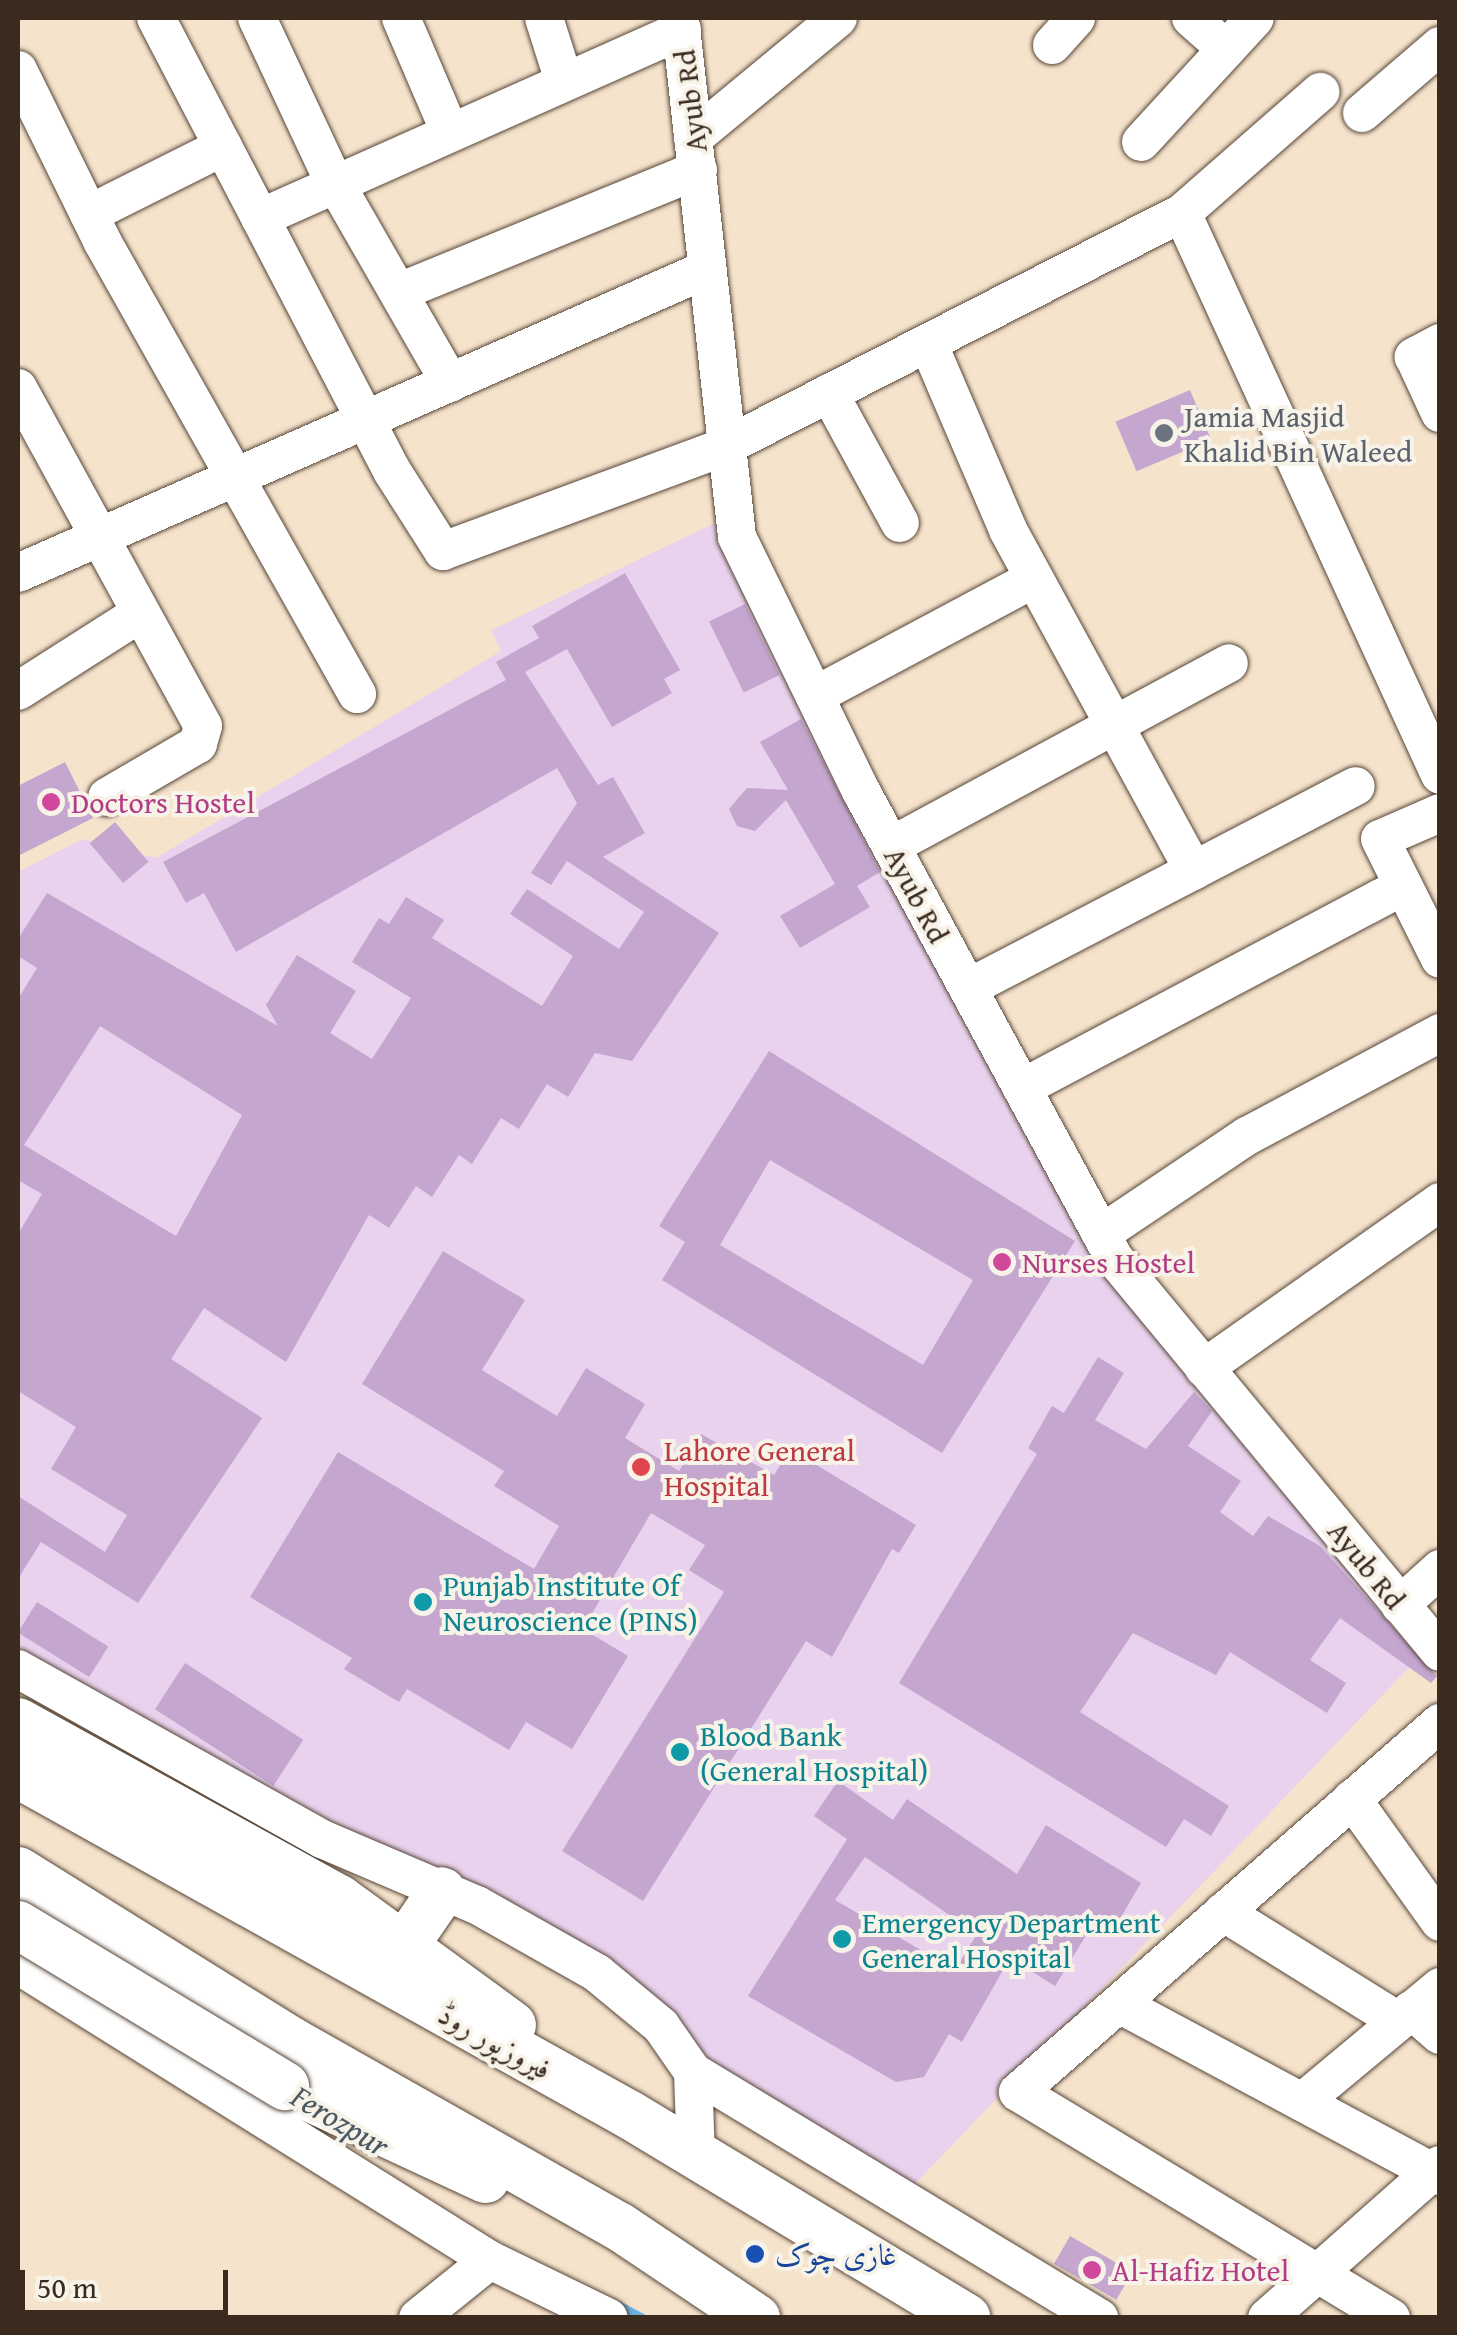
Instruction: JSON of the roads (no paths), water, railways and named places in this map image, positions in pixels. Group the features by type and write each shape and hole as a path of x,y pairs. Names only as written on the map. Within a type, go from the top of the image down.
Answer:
{"main road":[{"path":"18,1722 339,1899 630,2115"},
{"name":"فیروزپور روڈ","path":"18,1774 630,2115 966,2318"},
{"path":"18,1871 620,2227 753,2317"},
{"path":"405,1945 442,1890"},
{"path":"18,1925 285,2086 429,2156 620,2227"}],"street":[{"path":"156,18 364,418 449,552 722,448 1182,213 1320,92"},
{"path":"257,18 334,180 450,383"},
{"path":"401,18 450,130"},
{"path":"544,18 564,81"},
{"path":"399,292 695,154 838,18"},
{"path":"1052,46 1076,18"},
{"path":"1191,18 1226,49"},
{"path":"1141,142 1255,18"},
{"path":"260,218 334,180 564,81 681,24"},
{"name":"Ayub Rd","path":"681,24 722,448 737,537 891,846 1101,1234 1204,1368 1440,1652"},
{"path":"1362,113 1440,46"},
{"path":"18,70 89,214 231,478 357,694"},
{"path":"89,214 223,147"},
{"path":"1182,213 1440,775"},
{"path":"18,572 705,270"},
{"path":"928,343 1033,578 1194,871"},
{"path":"1440,343 1414,357 1440,413"},
{"path":"18,388 203,734 107,796"},
{"path":"829,393 900,523"},
{"path":"816,695 1033,578"},
{"path":"18,692 138,614"},
{"path":"891,846 1228,662"},
{"path":"968,988 1356,786"},
{"path":"1440,813 1380,838 1440,959"},
{"path":"1022,1088 1403,886"},
{"path":"1101,1234 1247,1136 1440,1033"},
{"path":"1204,1368 1440,1202"},
{"path":"1400,1605 1440,1569"},
{"path":"18,1669 322,1839 442,1890 597,1973 660,2026 693,2072 1099,2318"},
{"path":"1391,2318 1018,2092 1440,1723"},
{"path":"1352,1800 1440,1922"},
{"path":"1223,1912 1416,2006 1440,2035"},
{"path":"88,1914 25,1982 490,2260 608,2318"},
{"path":"1119,2004 1437,2171 1267,2318"},
{"path":"1302,2102 1416,2006"},
{"path":"693,2072 696,2157"},
{"path":"418,2318 490,2260"}],"waterway":[{"name":"Ferozpur","path":"618,2305 642,2318"}],"place":[{"name":"Jamia Masjid Khalid Bin Waleed","path":"1164,433"},
{"name":"Doctors Hostel","path":"51,802"},
{"name":"Nurses Hostel","path":"1002,1262"},
{"name":"Lahore General Hospital","path":"641,1467"},
{"name":"Punjab Institute Of Neuroscience (PINS)","path":"423,1602"},
{"name":"Blood Bank (General Hospital)","path":"680,1752"},
{"name":"Emergency Department General Hospital","path":"842,1939"},
{"name":"غازی چوک","path":"755,2254"},
{"name":"Al-Hafiz Hotel","path":"1092,2270"}]}
